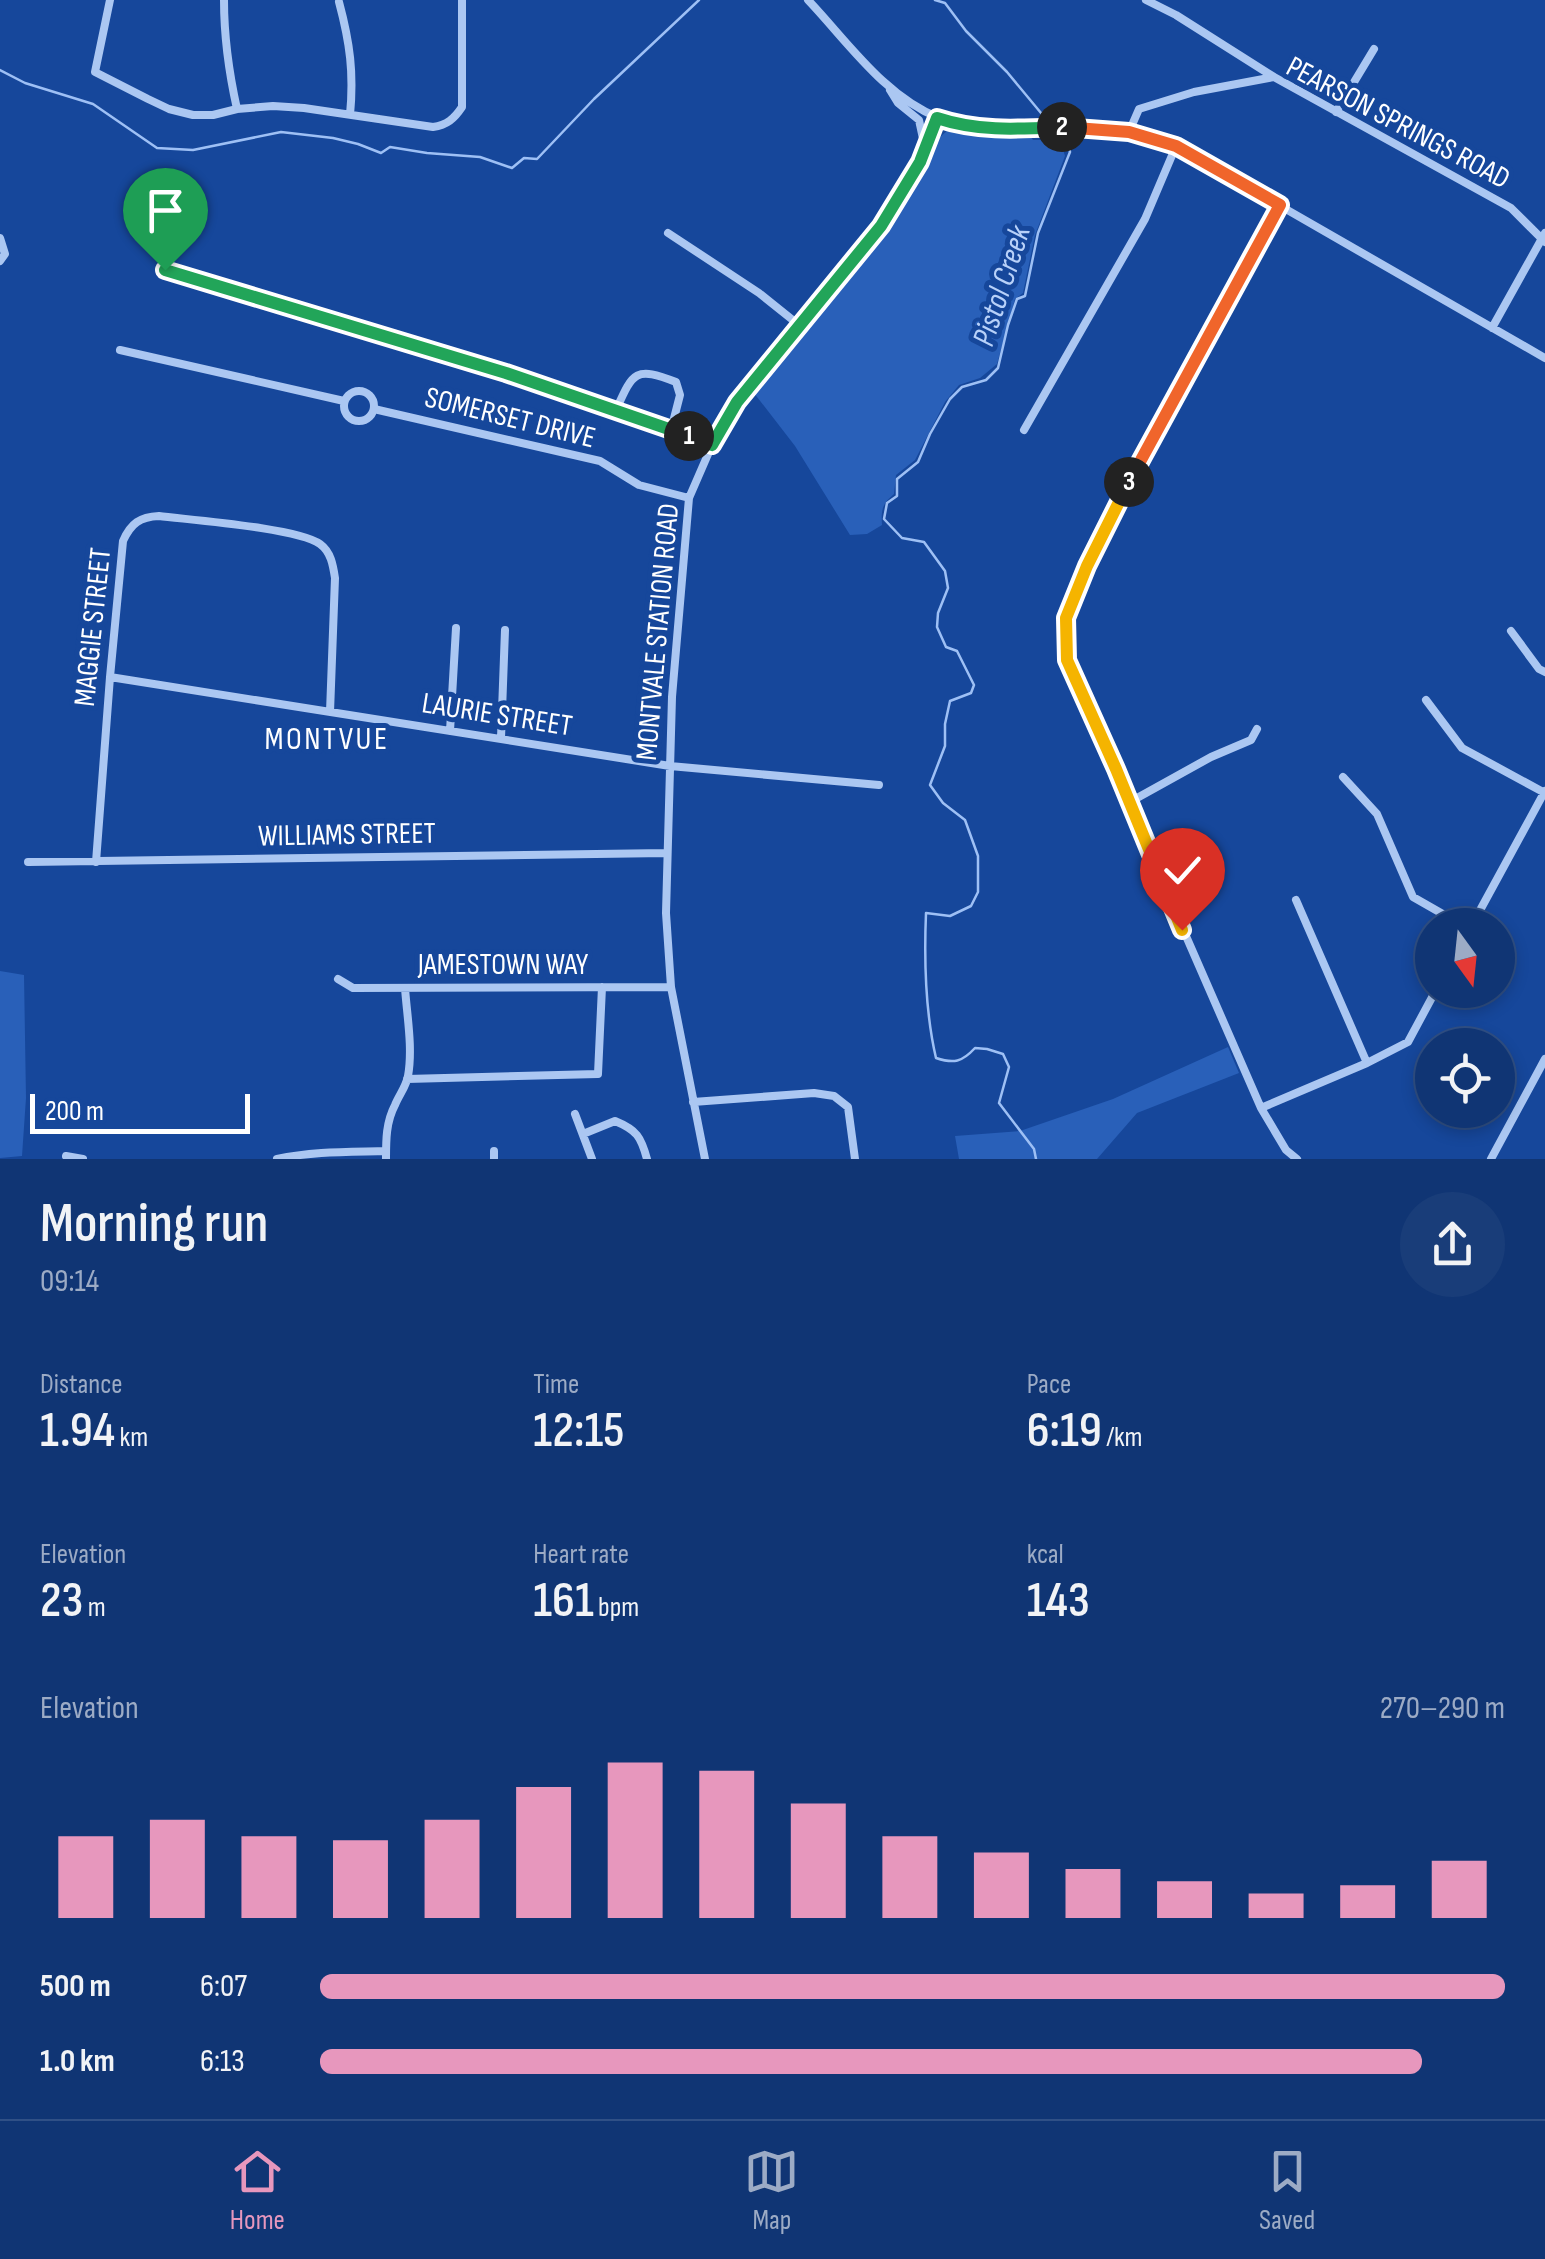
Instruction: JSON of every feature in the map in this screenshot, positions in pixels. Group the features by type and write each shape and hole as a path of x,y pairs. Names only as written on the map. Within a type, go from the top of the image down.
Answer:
{"street":[{"path":"110,0 95,72 169,109 203,115 273,106 433,127 444,125 462,107 462,0"},
{"path":"224,0 230,79 237,109"},
{"path":"808,0 885,82 937,118 987,129 1070,127 1129,132 1176,146 1545,358"},
{"path":"1146,0 1274,77"},
{"path":"339,2 352,61 350,115"},
{"path":"1336,112 1374,49"},
{"name":"PEARSON SPRINGS ROAD","path":"1129,132 1139,109 1194,92 1274,77 1511,208 1544,237"},
{"path":"885,82 898,102 922,125 925,149"},
{"name":"MONTVALE STATION ROAD","path":"705,1159 670,987 666,913 672,698 690,498 712,445 737,402 881,226 902,195 937,118"},
{"path":"1024,430 1145,219 1176,146"},
{"path":"1280,205 1144,452 1087,566 1066,618 1067,660 1261,1108 1286,1150 1296,1159"},
{"path":"668,233 759,293 799,325"},
{"path":"1492,328 1544,237"},
{"path":"0,238 5,254 0,261"},
{"path":"165,270 506,373 712,445"},
{"name":"SOMERSET DRIVE","path":"120,350 344,401"},
{"path":"616,410 633,378 643,372 656,374 676,382 680,395 671,430"},
{"name":"SOMERSET DRIVE","path":"354,391 362,391 369,394 374,409 370,416 355,420 348,416 344,401 354,391"},
{"name":"SOMERSET DRIVE","path":"374,409 600,462 639,485 690,498"},
{"name":"MAGGIE STREET","path":"96,862 123,540 136,522 159,516 285,532 320,544 332,562 335,578 330,712"},
{"path":"450,731 456,628"},
{"path":"501,738 505,630"},
{"path":"1511,631 1545,672"},
{"name":"LAURIE STREET","path":"110,677 670,766 879,785"},
{"path":"1426,700 1462,748 1545,793 1481,908"},
{"path":"1128,803 1210,757 1251,740 1256,729"},
{"path":"1343,777 1377,814 1414,897 1433,908"},
{"name":"WILLIAMS STREET","path":"28,862 666,852"},
{"path":"1296,900 1367,1064"},
{"name":"JAMESTOWN WAY","path":"338,979 353,988 670,987"},
{"path":"408,1078 598,1074 602,986"},
{"path":"277,1159 330,1152 386,1155 388,1123 408,1078 405,988"},
{"path":"1261,1108 1367,1064 1408,1042 1426,1008"},
{"path":"1491,1159 1545,1059"},
{"path":"693,1102 814,1093 834,1096 848,1107 855,1159"},
{"path":"575,1114 592,1159"},
{"path":"582,1134 616,1121 630,1127 642,1140 647,1159"},
{"path":"66,1156 83,1159"}],"shaded area":[{"path":"948,130 1053,140 1061,143 1065,156 1035,235 1023,293 1015,299 997,364 980,378 959,385 945,402 915,460 896,475 894,494 883,508 882,525 867,534 850,535 795,446 754,393 902,209 939,138"},
{"path":"0,971 24,975 26,1098 22,1156 0,1158"},
{"path":"1228,1047 1239,1073 1137,1113 1097,1159 959,1159 955,1136 1020,1131 1113,1099"}],"waterway":[{"name":"Pistol Creek","path":"0,70 25,83 93,104 157,148 193,150 281,132 333,138 381,153 390,147 480,157 512,168 524,158 537,159 699,0"},
{"name":"Pistol Creek","path":"935,0 945,3 1046,119"},
{"name":"Pistol Creek","path":"1036,1159 1034,1149 999,1103 1009,1067 1003,1054 975,1048 957,1060 936,1058 926,986 926,913 950,916 971,906 978,892 978,856 965,820 943,803 930,785 945,746 950,701 971,693 974,685 957,651 946,647 937,627 948,588 945,571 924,542 902,538 884,519 887,503 897,496 897,479 918,462 950,399 962,387 986,380 998,368 1017,299 1025,296 1038,233 1070,152 1061,136"}],"district":[{"name":"MONTVUE","path":"327,739"}],"route":[{"path":"165,270 506,373 712,445 737,402 881,226 920,162 937,118 987,129 1070,127 1129,132 1176,146 1280,205 1144,452 1087,566 1066,618 1067,660 1182,930"}]}
